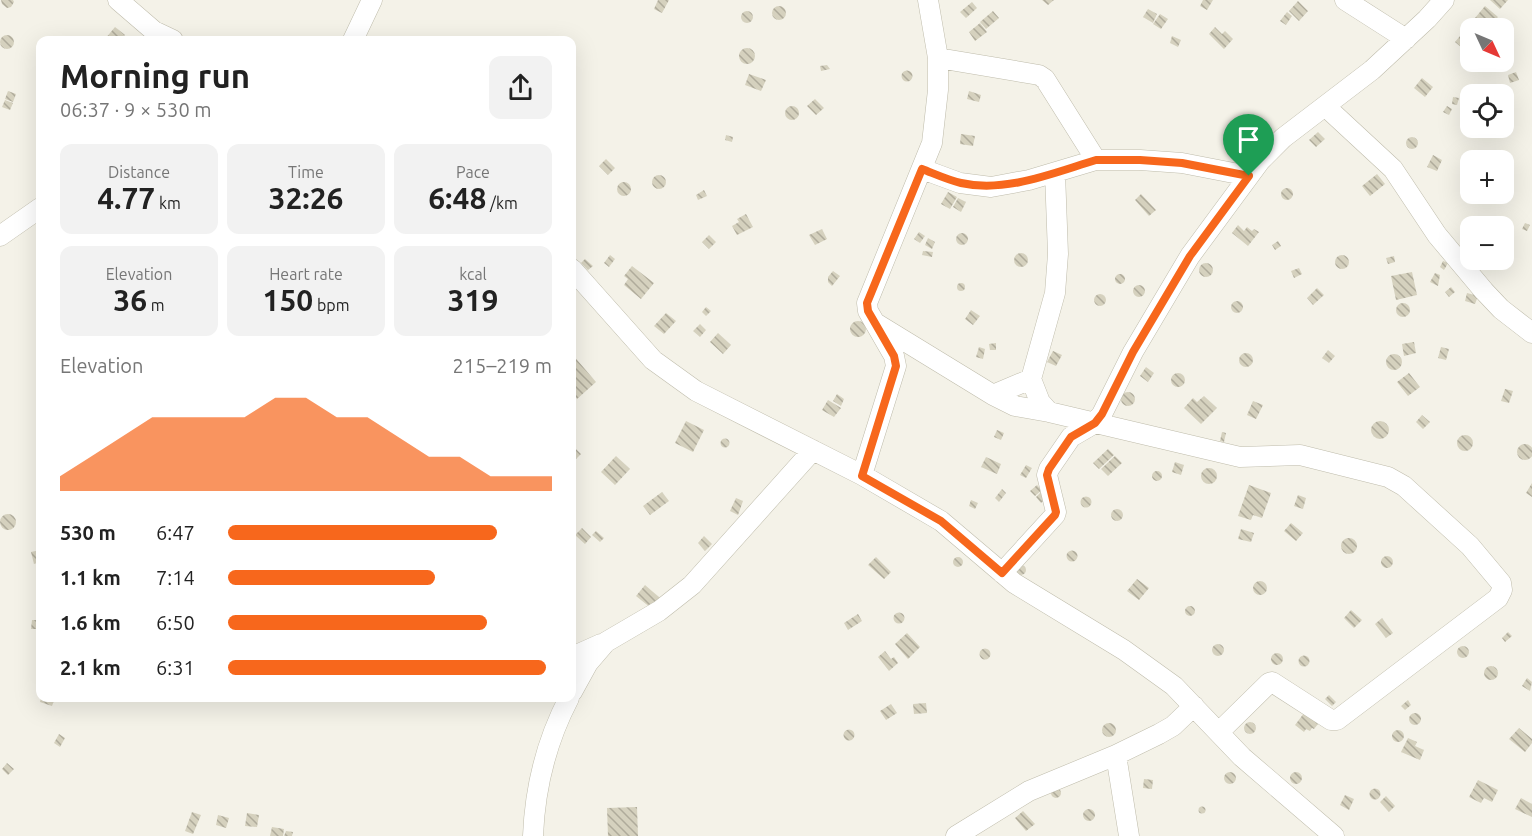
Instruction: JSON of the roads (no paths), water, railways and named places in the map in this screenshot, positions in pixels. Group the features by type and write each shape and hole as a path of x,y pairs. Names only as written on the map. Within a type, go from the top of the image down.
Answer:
{"street":[{"path":"118,0 154,31 164,36"},
{"path":"354,36 372,0"},
{"path":"862,476 896,366 894,356 868,311 867,303 932,142 938,90 938,58 928,0"},
{"path":"1346,0 1406,39"},
{"path":"1002,573 1055,515 1047,475 1049,469 1071,437 1095,423 1102,414 1133,352 1190,256 1260,160 1283,138 1372,70 1427,20 1444,0"},
{"path":"938,58 1039,75 1045,79 1096,160"},
{"path":"1325,106 1393,169 1437,235 1484,291 1532,333"},
{"path":"922,169 960,183 991,187 1029,180 1096,160 1182,163 1249,176"},
{"path":"1049,412 1030,380 1055,293 1058,254 1055,173"},
{"path":"0,237 36,211"},
{"path":"576,273 653,360 696,391 813,450 941,521 1002,573 1039,600 1124,650 1174,686 1242,757 1334,836"},
{"path":"875,323 1015,406 1240,457 1300,455 1388,477 1404,486 1470,546 1500,583 1502,590 1498,598 1337,720 1331,720 1272,682 1219,732"},
{"path":"993,395 1030,380"},
{"path":"576,655 606,642 659,611 692,585 813,450"},
{"path":"576,685 588,663 606,642"},
{"path":"533,836 539,781 554,727 567,702"},
{"path":"956,836 1029,791 1116,755 1173,726 1194,706"},
{"path":"1116,755 1128,836"}]}
